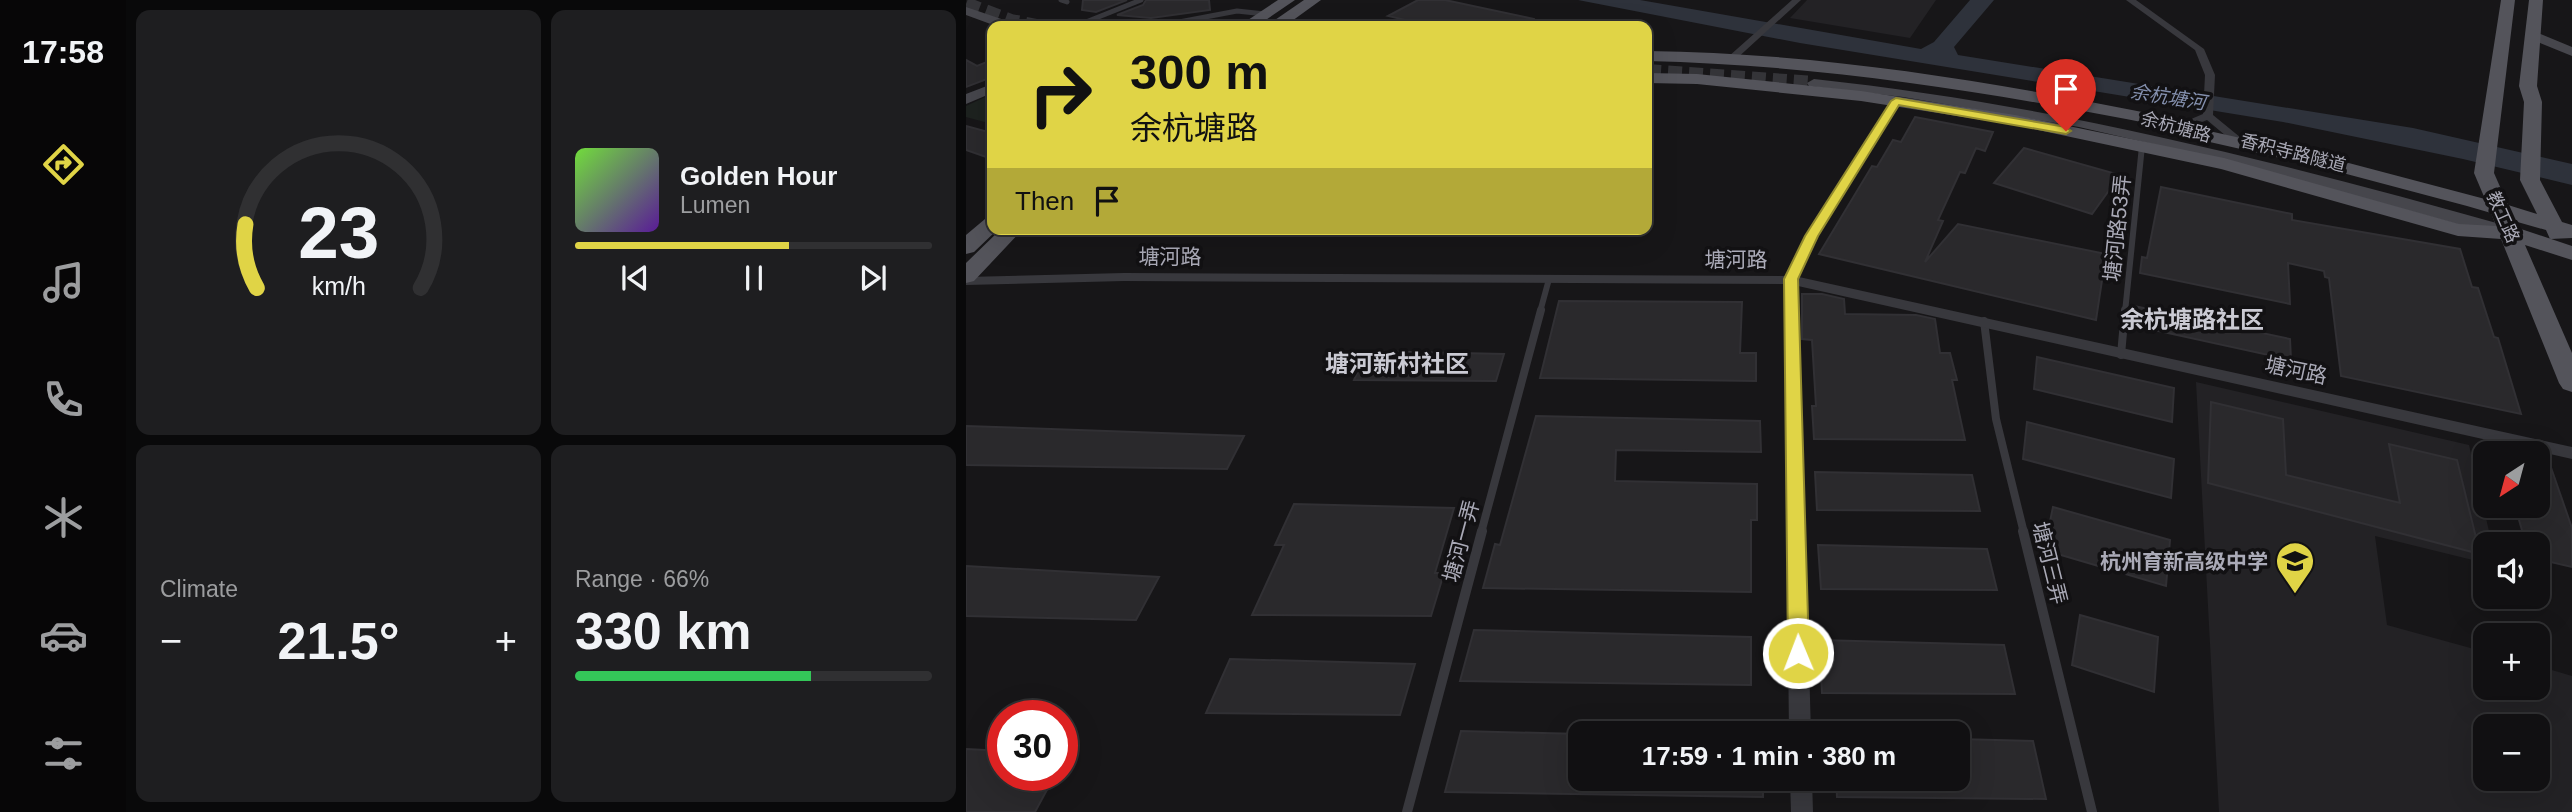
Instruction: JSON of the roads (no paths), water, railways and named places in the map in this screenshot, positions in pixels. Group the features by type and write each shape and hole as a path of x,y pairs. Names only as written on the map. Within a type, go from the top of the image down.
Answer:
{"main road":[{"path":"1271,20 1288,0"},
{"path":"1271,20 1314,0"},
{"name":"教工路","path":"2508,0 2484,173 2572,383"},
{"name":"教工路","path":"2536,0 2528,86 2533,102 2530,180 2568,244"},
{"path":"966,11 994,21"},
{"path":"966,23 987,32"},
{"path":"2532,44 2567,50"},
{"name":"余杭塘路","path":"1652,56 1731,59 1841,69 2011,93 2167,122 2176,129 2500,209 2568,244"},
{"name":"余杭塘路","path":"1652,78 1710,80 1896,101 2015,120 2283,179 2458,230 2511,233 2568,244"},
{"name":"香积寺路隧道","path":"2176,129 2152,129 2010,102 1814,79 1994,107 2159,140 2348,187 2511,233"},
{"path":"968,96 987,90"},
{"path":"966,247 987,228"},
{"path":"966,279 1007,235"}],"street":[{"path":"1731,59 1797,0"},
{"path":"2130,0 2199,49 2206,62 2211,85 2208,117"},
{"path":"1800,721 1791,279 1811,236 1896,101"},
{"path":"2176,129 2208,117"},
{"path":"2208,117 2242,144"},
{"name":"塘河路","path":"966,279 1791,279 1984,321 2121,355 2358,404 2572,453"},
{"path":"1801,791 1802,812"}],"lane":[{"path":"1088,21 1141,0"},
{"path":"1184,21 1237,11 1271,20"},
{"name":"塘河路53弄","path":"2121,355 2142,146"},
{"name":"塘河一弄","path":"1407,812 1549,279"},
{"name":"塘河三弄","path":"1984,321 1996,419 2092,812"}],"water":[{"name":"余杭塘河","path":"1578,0 1640,0 1921,49 1934,42 1970,0 1994,0 1954,47 1958,55 2413,128 2572,164 2572,185 2463,159 2283,122 1800,43"}],"tunnel":[{"path":"966,4 1011,21"},
{"path":"1652,71 1814,83"}],"place":[{"name":"杭州育新高级中学","path":"2295,595"}],"district":[{"name":"余杭塘路社区","path":"2192,319"},
{"name":"塘河新村社区","path":"1397,363"}]}
